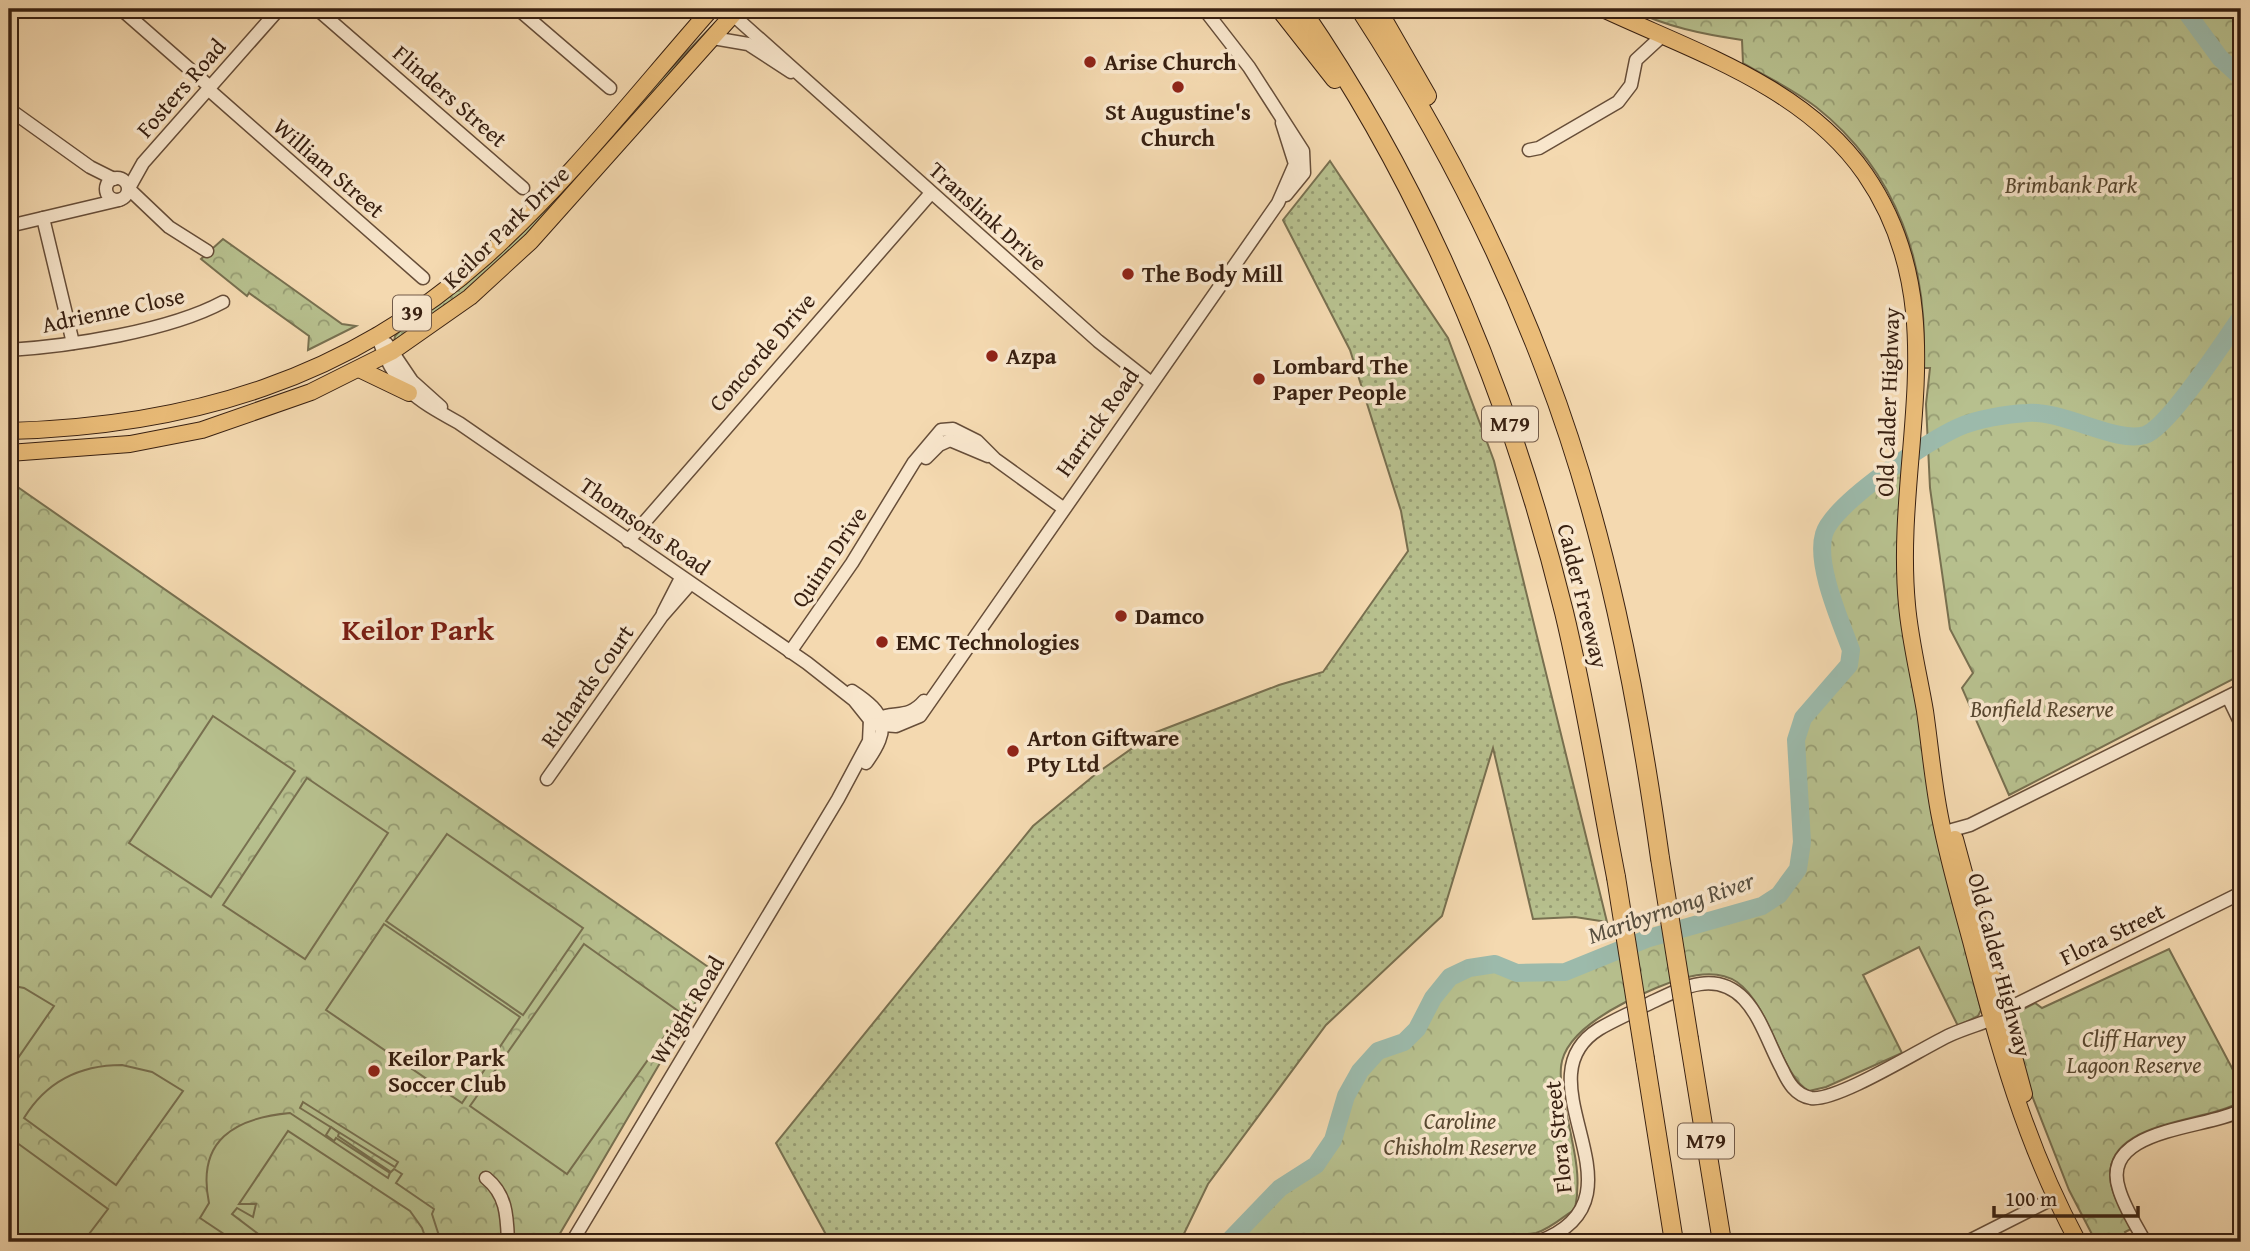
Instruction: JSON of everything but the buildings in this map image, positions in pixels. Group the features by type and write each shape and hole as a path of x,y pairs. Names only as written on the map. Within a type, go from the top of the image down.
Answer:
{"highway":[{"path":"1280,9 1395,160"},
{"name":"Calder Freeway","path":"1301,9 1349,81 1395,160 1482,350 1527,478 1564,612 1616,877 1674,1242"},
{"name":"Calder Freeway","path":"1360,9 1425,115 1459,177 1515,294 1546,372 1590,510 1620,632 1650,786 1722,1242"},
{"path":"1377,9 1429,100 1496,239 1546,372"}],"main road":[{"name":"Keilor Park Drive","path":"9,431 105,426 152,419 212,405 290,379 377,334 447,289 513,231 711,9"},
{"name":"Old Calder Highway","path":"1603,9 1795,103 1840,142 1864,172 1898,233 1909,268 1916,322 1906,579 1920,679 1948,831 1996,1016 2045,1174 2078,1242"},
{"name":"Keilor Park Drive","path":"9,453 156,440 256,414 359,369 388,353 470,297 531,241 713,38 732,11"},
{"path":"359,369 409,393"},
{"path":"152,419 156,440"}],"street":[{"name":"William Street","path":"121,9 422,278"},
{"name":"Fosters Road","path":"122,189 279,9"},
{"name":"Flinders Street","path":"317,9 523,188"},
{"path":"518,9 610,88"},
{"name":"Harrick Road","path":"879,722 906,724 920,716 1150,382 1278,203 1295,164 1282,123 1249,67 1204,9"},
{"name":"Translink Drive","path":"732,11 785,59 801,78 1108,349 1150,382"},
{"path":"1529,150 1539,148 1618,102 1631,85 1636,60 1662,36"},
{"name":"Translink Drive","path":"713,38 748,44 801,78"},
{"path":"9,109 149,206 169,227 207,251"},
{"path":"90,167 112,198 122,189"},
{"path":"9,226 81,209 122,189"},
{"path":"81,209 104,190"},
{"name":"Concorde Drive","path":"628,541 931,193"},
{"path":"43,218 73,343"},
{"name":"Adrienne Close","path":"9,350 73,343 187,318 223,302"},
{"name":"Thomsons Road","path":"377,334 388,353 419,389 459,423"},
{"name":"Thomsons Road","path":"388,353 391,370 409,393 459,423 790,652 867,700 879,722"},
{"name":"Quinn Drive","path":"790,652 903,485 934,448 944,442 959,441 995,459 1063,508"},
{"name":"Richards Court","path":"547,779 686,581"},
{"path":"1948,831 1970,824 2241,690"},
{"path":"2228,697 2241,724"},
{"name":"Wright Road","path":"572,1242 838,799 879,722"},
{"name":"Flora Street","path":"1538,1242 1567,1229 1578,1218 1587,1198 1587,1175 1571,1082 1577,1052 1596,1031 1652,1002 1695,984 1709,983 1730,989 1749,1006 1792,1088 1812,1098 1837,1093 2241,893"},
{"path":"2145,1242 2119,1189 2119,1166 2127,1152 2148,1138 2169,1129 2214,1122 2241,1110"},
{"path":"486,1178 495,1185 504,1202 508,1242"},
{"path":"1967,1242 2056,1198"}],"green space":[{"name":"Brimbank Park","path":"1630,9 2241,9 2241,675 2009,795 1962,688 1973,673 1950,629 1930,488 1926,404 1930,368 1923,368 1921,294 1914,258 1887,191 1868,161 1844,132 1816,107 1743,63 1742,40 1685,29"},
{"path":"716,22 548,217 471,289 394,342 395,336 406,324 618,123"},
{"path":"1330,161 1448,338 1494,461 1607,922 1575,917 1533,919 1493,748 1442,916 1326,1025 1208,1184 1180,1242 830,1242 776,1143 1033,826 1097,773 1154,733 1279,685 1323,672 1408,551 1401,511 1350,350 1283,220"},
{"path":"223,239 342,324 356,326 308,350 309,336 249,293 247,296 201,259"},
{"name":"Caroline Chisholm Reserve","path":"1903,460 1926,750 1924,764 1939,844 1981,1010 1978,1016 1958,1026 1919,947 1863,975 1902,1053 1826,1087 1809,1091 1791,1071 1759,1007 1737,982 1728,977 1707,974 1675,981 1628,1001 1598,1018 1573,1041 1565,1054 1561,1067 1561,1085 1575,1157 1577,1191 1575,1209 1551,1226 1536,1233 1508,1236 1499,1242 1228,1242 1280,1188 1316,1164 1333,1140 1346,1096 1360,1071 1378,1051 1404,1042 1417,1029 1433,998 1450,977 1469,968 1495,964 1517,973 1565,972 1649,938 1762,906 1779,895 1798,869 1802,842 1796,740 1803,718 1849,665 1851,650 1823,566 1822,542 1828,527 1848,500"},
{"path":"9,481 714,971 555,1242 9,1242"},
{"path":"213,716 295,771 211,897 129,843"},
{"path":"307,778 388,833 305,959 223,905"},
{"path":"447,834 583,928 523,1015 386,921"},
{"path":"384,924 520,1017 462,1103 326,1010"},
{"path":"584,944 681,1013 567,1174 470,1106"},
{"name":"Cliff Harvey Lagoon Reserve","path":"2169,949 2241,1085 2241,1101 2225,1109 2138,1135 2121,1147 2112,1163 2111,1184 2131,1229 2125,1232 2130,1242 2096,1242 2069,1190 2029,1088 2012,1015 2035,1003 2042,1008"},
{"path":"9,985 24,988 54,1006 9,1071"},
{"path":"122,1065 152,1072 183,1091 116,1185 24,1118 53,1085 65,1078 92,1068"},
{"path":"303,1102 398,1162 395,1167 300,1108"},
{"path":"290,1113 388,1178 390,1173 336,1138 334,1141 326,1135 331,1127 339,1133 338,1136 391,1172 394,1169 402,1174 396,1183 434,1209 432,1214 441,1242 427,1242 422,1228 410,1211 288,1131 239,1204 256,1204 253,1217 237,1208 232,1214 269,1242 236,1242 200,1218 209,1203 206,1181 208,1163 214,1148 224,1136 252,1120"},
{"path":"9,1137 108,1209 83,1242 9,1242"}],"waterway":[{"name":"Maribyrnong River","path":"2184,9 2220,58 2241,77"},
{"name":"Maribyrnong River","path":"1228,1242 1280,1188 1316,1165 1333,1140 1346,1096 1360,1071 1378,1051 1404,1042 1417,1029 1433,998 1450,977 1469,968 1495,964 1517,973 1565,972 1649,938 1762,906 1779,895 1798,869 1802,842 1796,740 1803,718 1849,665 1851,650 1830,592 1822,546 1824,534 1831,521 1845,506 1884,474 1927,445 1959,427 1983,419 2042,413 2120,435 2145,435 2168,417 2241,317"}],"place":[{"name":"Arise Church","path":"1090,62"},
{"name":"St Augustine's Church","path":"1178,87"},
{"name":"The Body Mill","path":"1128,274"},
{"name":"Azpa","path":"992,356"},
{"name":"Lombard The Paper People","path":"1259,379"},
{"name":"Damco","path":"1121,616"},
{"name":"EMC Technologies","path":"882,642"},
{"name":"Arton Giftware Pty Ltd","path":"1013,751"},
{"name":"Keilor Park Soccer Club","path":"374,1071"}],"district":[{"name":"Keilor Park","path":"418,630"}],"park label":[{"name":"Bonfield Reserve","path":"2042,709"}]}
